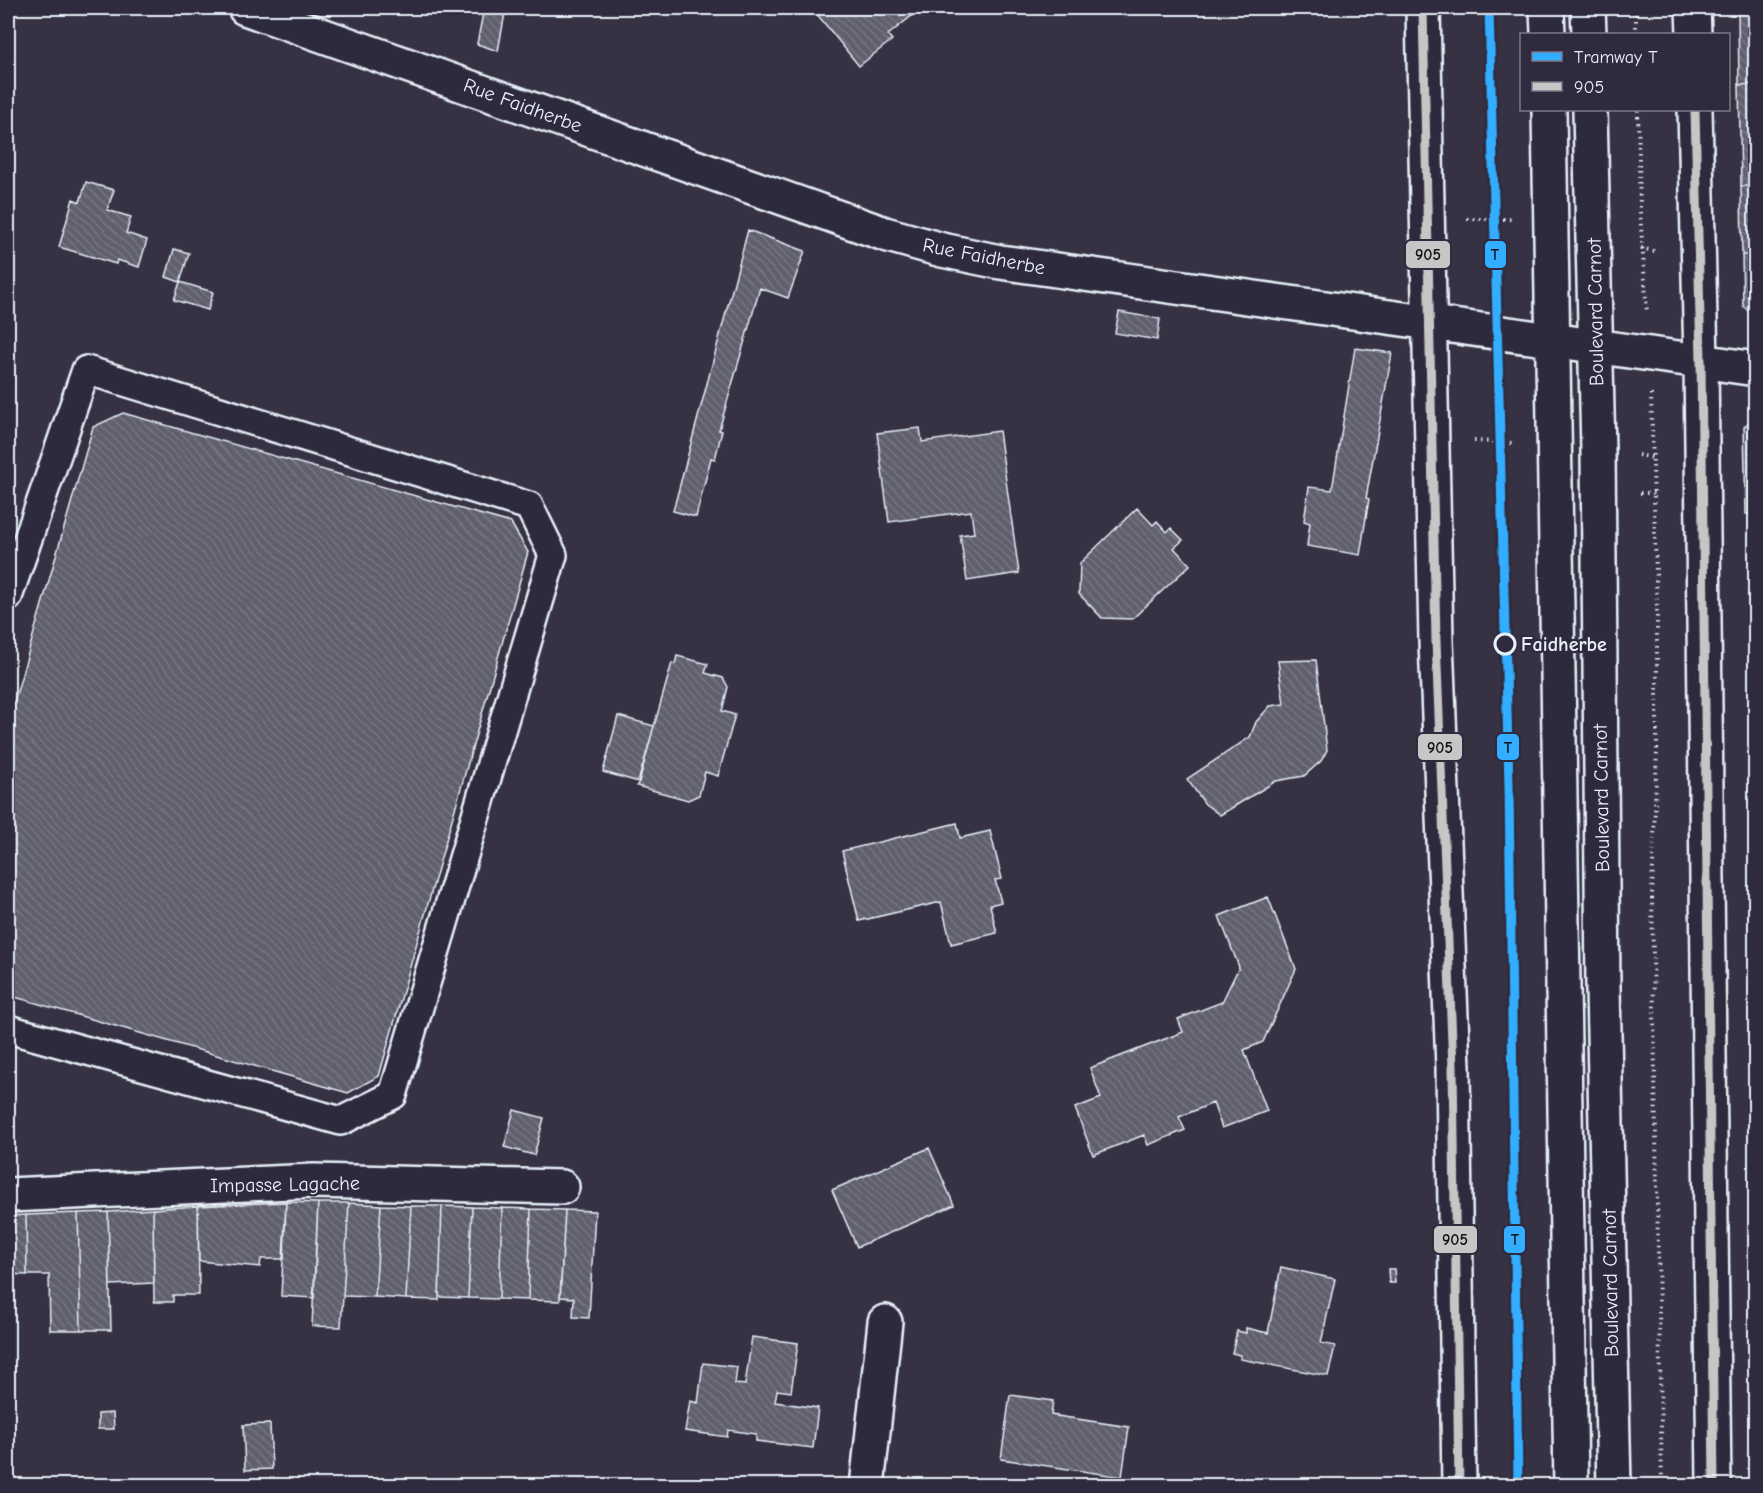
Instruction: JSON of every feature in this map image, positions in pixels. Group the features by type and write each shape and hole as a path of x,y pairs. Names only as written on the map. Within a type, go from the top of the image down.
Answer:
{"street":[{"name":"Rue Faidherbe","path":"245,8 265,13 885,234 942,250 1000,262 1755,369"},
{"path":"1423,8 1436,641 1453,1079 1459,1485"},
{"path":"1547,8 1548,33"},
{"path":"1588,8 1588,33"},
{"path":"1693,8 1694,33"},
{"name":"Boulevard Carnot","path":"1549,111 1571,1485"},
{"name":"Boulevard Carnot","path":"1590,111 1596,346 1603,988 1614,1485"},
{"path":"1695,111 1701,361 1714,1485"},
{"name":"Impasse Lagache","path":"8,1195 314,1181 562,1187"},
{"path":"867,1485 885,1322"}],"lane":[{"path":"8,597 86,370 529,506 553,555 393,1095 341,1121 8,1029"}],"path":[{"path":"1636,8 1636,33"},
{"path":"1638,111 1640,212 1650,354 1657,633 1657,748 1652,895 1662,1485"}],"building":[{"path":"484,8 506,8 498,51 477,44"},
{"path":"629,8 668,8 667,13"},
{"path":"812,8 935,8 923,17 919,10 888,35 892,40 859,66"},
{"path":"1738,8 1756,8 1756,13 1738,13"},
{"path":"1738,13 1756,13 1756,84 1739,85"},
{"path":"1756,84 1756,186 1741,186 1739,85"},
{"path":"86,182 114,190 107,210 131,217 126,233 147,240 139,267 117,260 116,264 59,247 73,199 80,202"},
{"path":"1741,186 1756,186 1756,255 1742,255"},
{"path":"748,230 805,251 788,298 760,288 719,430 722,431 715,459 711,458 696,517 673,511"},
{"path":"174,249 189,253 180,282 166,277"},
{"path":"1742,255 1756,255 1756,319 1743,306"},
{"path":"180,282 213,292 208,310 174,300"},
{"path":"1119,312 1160,319 1157,340 1115,333"},
{"path":"1355,348 1392,353 1366,498 1369,499 1360,555 1307,546 1310,523 1304,521 1309,487 1332,490"},
{"path":"123,413 511,523 528,552 379,1076 348,1093 8,995 8,723 93,427"},
{"path":"1756,416 1756,514 1746,514 1744,427"},
{"path":"920,428 922,442 999,431 1019,573 967,581 960,535 974,533 971,511 889,522 877,433"},
{"path":"1137,508 1153,525 1157,521 1167,532 1171,528 1183,540 1174,548 1190,565 1132,619 1102,618 1079,594 1080,563"},
{"path":"677,656 708,664 705,673 723,678 728,687 722,711 735,715 718,776 705,772 699,795 688,800 637,786 672,663 675,664"},
{"path":"1316,660 1327,750 1321,761 1304,776 1276,781 1220,815 1205,804 1187,779 1250,737 1256,722 1270,706 1284,704 1278,661"},
{"path":"618,716 654,726 639,782 603,772"},
{"path":"957,823 960,838 990,831 1002,879 995,880 1001,902 990,905 997,933 951,944 941,902 859,921 842,851"},
{"path":"1268,897 1296,969 1263,1042 1244,1050 1267,1111 1222,1128 1213,1103 1179,1117 1185,1130 1148,1145 1144,1135 1093,1155 1075,1108 1101,1098 1090,1068 1183,1032 1178,1019 1222,1002 1239,967 1219,916"},
{"path":"514,1110 544,1118 534,1155 504,1147"},
{"path":"929,1148 954,1205 857,1247 832,1190"},
{"path":"286,1202 284,1259 261,1259 260,1267 199,1261 198,1206"},
{"path":"286,1202 318,1203 314,1298 281,1296"},
{"path":"318,1203 349,1203 341,1327 312,1326"},
{"path":"349,1203 381,1205 375,1297 343,1296"},
{"path":"381,1205 411,1206 406,1299 375,1297"},
{"path":"198,1206 199,1295 173,1295 173,1302 154,1302 153,1209"},
{"path":"411,1206 442,1206 439,1300 406,1299"},
{"path":"442,1206 472,1207 468,1298 439,1297"},
{"path":"472,1207 502,1208 499,1299 468,1298"},
{"path":"502,1208 531,1209 528,1300 499,1299"},
{"path":"153,1209 154,1283 110,1285 108,1212"},
{"path":"531,1209 565,1210 560,1301 528,1300"},
{"path":"565,1210 595,1211 589,1318 573,1317 574,1298 560,1297"},
{"path":"108,1212 111,1330 81,1330 78,1213"},
{"path":"78,1213 81,1330 50,1330 49,1275 27,1275 26,1215"},
{"path":"26,1215 27,1275 8,1274 8,1216"},
{"path":"1281,1267 1335,1279 1321,1343 1335,1346 1328,1376 1240,1359 1240,1355 1232,1353 1237,1331 1246,1333 1246,1328 1268,1333"},
{"path":"1388,1269 1394,1269 1395,1283 1389,1283"},
{"path":"752,1337 798,1343 791,1392 777,1390 775,1402 818,1408 813,1448 756,1441 756,1434 728,1430 727,1437 685,1431 690,1401 698,1403 703,1363 737,1367 735,1384 745,1385"},
{"path":"1010,1395 1053,1401 1051,1415 1129,1427 1122,1477 1001,1459"},
{"path":"113,1413 114,1429 98,1429 98,1414"},
{"path":"270,1424 272,1469 245,1470 243,1425"}],"tram line":[{"name":"T","path":"1489,8 1509,787 1518,1486"}],"transit line":[{"name":"905","path":"1423,8 1436,641 1453,1067 1459,1486"},
{"name":"905","path":"1695,111 1701,361 1714,1486"}],"place":[{"name":"Faidherbe","path":"1505,644"}]}
